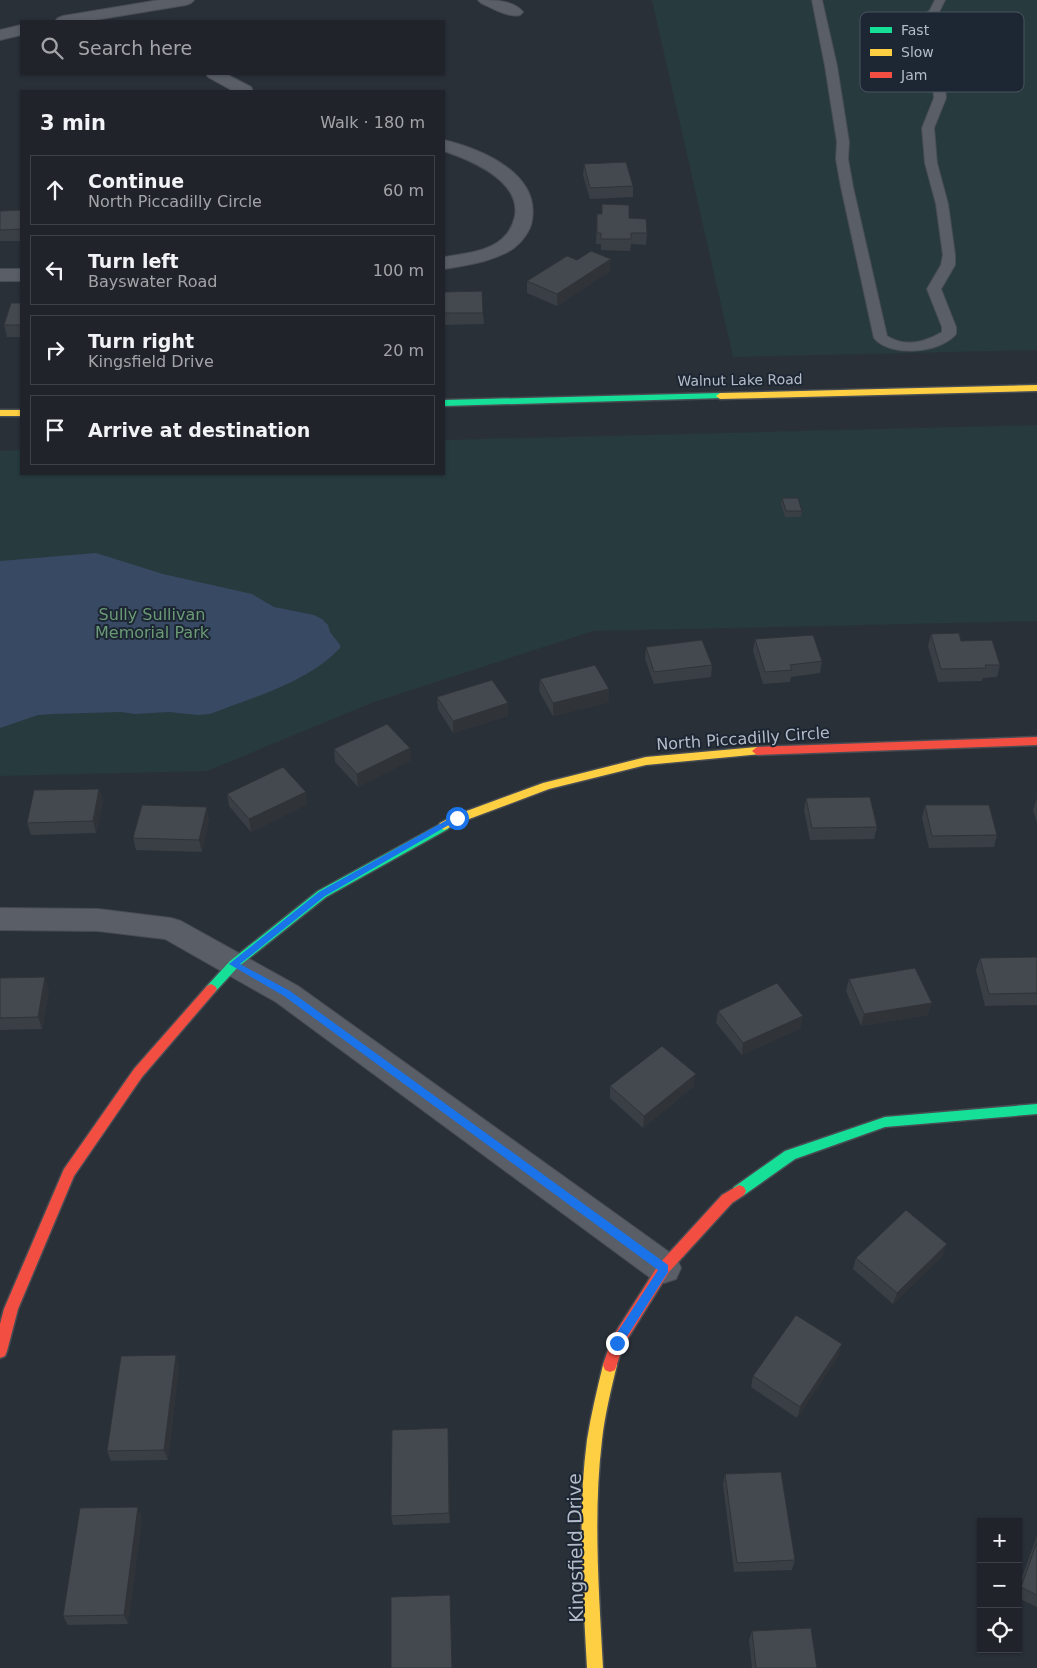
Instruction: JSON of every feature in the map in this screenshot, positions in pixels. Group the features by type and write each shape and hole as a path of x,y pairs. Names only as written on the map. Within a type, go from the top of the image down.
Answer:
{"street":[{"path":"69,20 186,0"},
{"path":"486,0 515,12"},
{"path":"139,8 151,20"},
{"path":"0,35 20,30"},
{"path":"216,75 243,90"},
{"path":"445,145 461,148 495,165 517,187 522,198 526,216 521,232 507,246 480,258 445,263"},
{"path":"0,275 20,275"},
{"name":"Walnut Lake Road","path":"445,403 1037,388"},
{"path":"0,413 20,413"},
{"name":"North Piccadilly Circle","path":"0,1351 11,1309 69,1173 138,1073 187,1014 234,964 330,889 457,818 548,786 646,761 733,752 1037,741"},
{"path":"0,919 98,920 171,929 287,994 664,1268"},
{"name":"Kingsfield Drive","path":"596,1668 589,1554 589,1500 600,1400 617,1343 664,1268 727,1200 790,1155 885,1122 1037,1109"}],"lane":[{"path":"818,0 824,36 832,66 843,142 841,151 850,204 875,304 881,338 890,345 900,347 921,346 938,342 949,334 949,327 934,289 948,265 949,255 942,204 931,163 928,128 940,98 940,92"},
{"path":"934,12 940,0"}],"green space":[{"path":"652,0 1037,0 1037,350 733,357"},
{"name":"Sully Sullivan Memorial Park","path":"1037,425 1037,621 593,631 374,702 207,771 0,776 0,451 20,450 20,475 445,475 445,440"}],"water":[{"path":"96,553 163,574 252,594 274,607 314,615 328,625 340,648 312,671 296,680 210,714 198,715 169,712 135,714 121,712 38,715 0,728 0,561"}],"building":[{"path":"626,162 633,186 590,188 584,164"},
{"path":"602,204 629,205 629,218 646,219 647,233 631,233 631,239 601,239 601,233 597,233 597,214 602,214"},
{"path":"20,210 20,229 0,230 0,211"},
{"path":"591,251 611,259 557,294 527,281 567,256 577,260"},
{"path":"482,291 483,313 445,313 445,292"},
{"path":"11,303 20,303 20,325 4,325"},
{"path":"782,498 798,498 802,511 786,511"},
{"path":"959,633 961,641 992,640 1000,665 985,665 986,668 941,669 931,634"},
{"path":"813,635 822,661 790,665 792,670 765,672 755,639"},
{"path":"702,640 712,665 654,672 646,647"},
{"path":"595,665 609,689 553,703 540,679"},
{"path":"492,680 508,703 453,721 437,697"},
{"path":"387,724 410,748 357,774 334,749"},
{"path":"283,767 306,792 249,819 227,794"},
{"path":"99,789 93,821 27,823 34,790"},
{"path":"870,797 877,827 812,828 806,798"},
{"path":"142,805 207,807 199,840 133,838"},
{"path":"925,805 989,805 997,835 932,836"},
{"path":"1037,957 1037,993 989,994 980,958"},
{"path":"915,968 932,1003 864,1014 849,979"},
{"path":"45,977 38,1017 0,1018 0,978"},
{"path":"777,983 803,1016 743,1043 718,1011"},
{"path":"662,1046 696,1074 644,1116 610,1086"},
{"path":"906,1210 947,1244 897,1293 856,1258"},
{"path":"796,1315 842,1344 800,1407 753,1376"},
{"path":"176,1355 164,1450 107,1451 121,1356"},
{"path":"448,1428 449,1513 391,1516 392,1430"},
{"path":"781,1472 795,1560 737,1563 725,1474"},
{"path":"138,1507 124,1615 63,1616 80,1508"},
{"path":"1037,1542 1037,1595 1022,1588"},
{"path":"450,1595 452,1668 391,1668 391,1597"},
{"path":"811,1628 817,1668 756,1668 752,1631"}],"traffic: fast":[{"path":"445,403 720,396"},
{"path":"211,989 234,964 322,894 444,826"},
{"path":"739,1191 790,1155 885,1122 1037,1109"}],"traffic: slow":[{"path":"720,396 1037,388"},
{"path":"0,413 20,413"},
{"path":"444,826 457,819 547,786 646,761 757,751"},
{"path":"595,1668 590,1554 591,1478 601,1402 610,1365"}],"traffic: jam":[{"path":"757,751 1037,741"},
{"path":"0,1351 11,1309 69,1173 138,1073 211,989"},
{"path":"610,1365 617,1343 664,1268 727,1199 739,1191"}],"route":[{"path":"457,818 322,894 234,964 287,994 664,1268 617,1343"}]}
